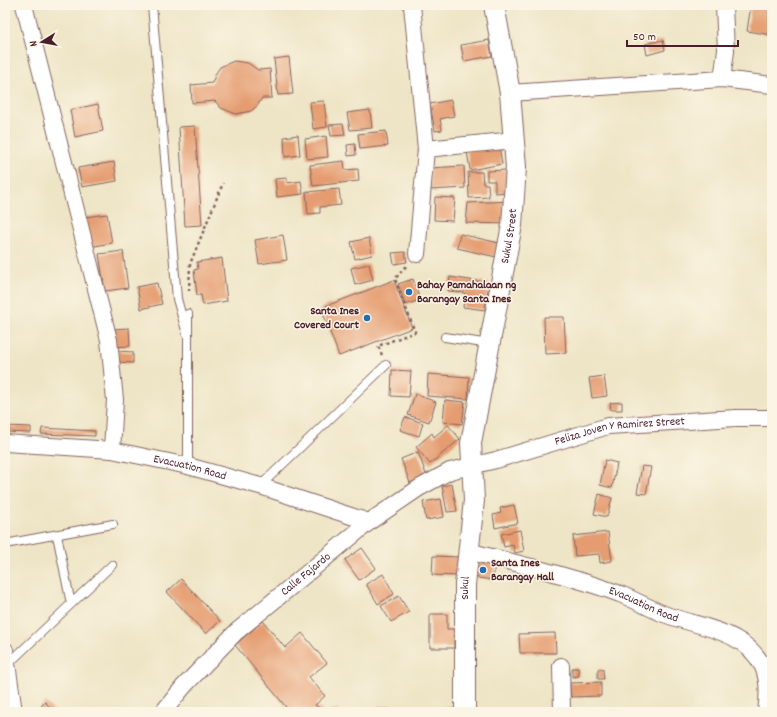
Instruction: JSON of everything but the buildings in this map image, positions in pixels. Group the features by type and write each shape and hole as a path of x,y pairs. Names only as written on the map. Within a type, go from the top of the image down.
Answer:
{"street":[{"path":"24,5 109,340 115,400 112,450"},
{"path":"412,5 426,149 417,254"},
{"name":"Sukul Street","path":"472,465 471,443 512,226 516,167 510,93 494,5"},
{"path":"722,79 726,51 724,5"},
{"path":"510,93 722,79 772,85"},
{"path":"426,149 515,140"},
{"name":"Feliza Joven Y Ramirez Street","path":"472,465 496,460 608,426 736,418 772,418"},
{"name":"Evacuation Road","path":"5,443 112,450 188,466 260,486 369,522"},
{"name":"Calle Fajardo","path":"163,712 184,686 236,632 369,522 435,478 450,471 472,465"},
{"name":"Sukul","path":"465,712 465,585 474,500 472,465"},
{"name":"Evacuation Road","path":"468,551 558,574 620,594 664,614 730,635 745,646 763,667 767,682 766,712"},
{"path":"6,657 14,712"},
{"path":"561,666 562,712"}],"lane":[{"path":"152,5 177,299 187,334"},
{"path":"188,314 188,466"},
{"path":"445,337 490,344"},
{"path":"260,486 386,365"},
{"path":"5,544 113,524"},
{"path":"57,535 71,604"},
{"path":"6,657 71,604 112,566"}],"path":[{"path":"188,314 190,264 223,183"},
{"path":"386,365 378,346 415,332 395,279 417,254"}],"place":[{"name":"Bahay Pamahalaan ng Barangay Santa Ines","path":"409,292"},
{"name":"Santa Ines Covered Court","path":"367,318"},
{"name":"Santa Ines Barangay Hall","path":"483,570"}]}
